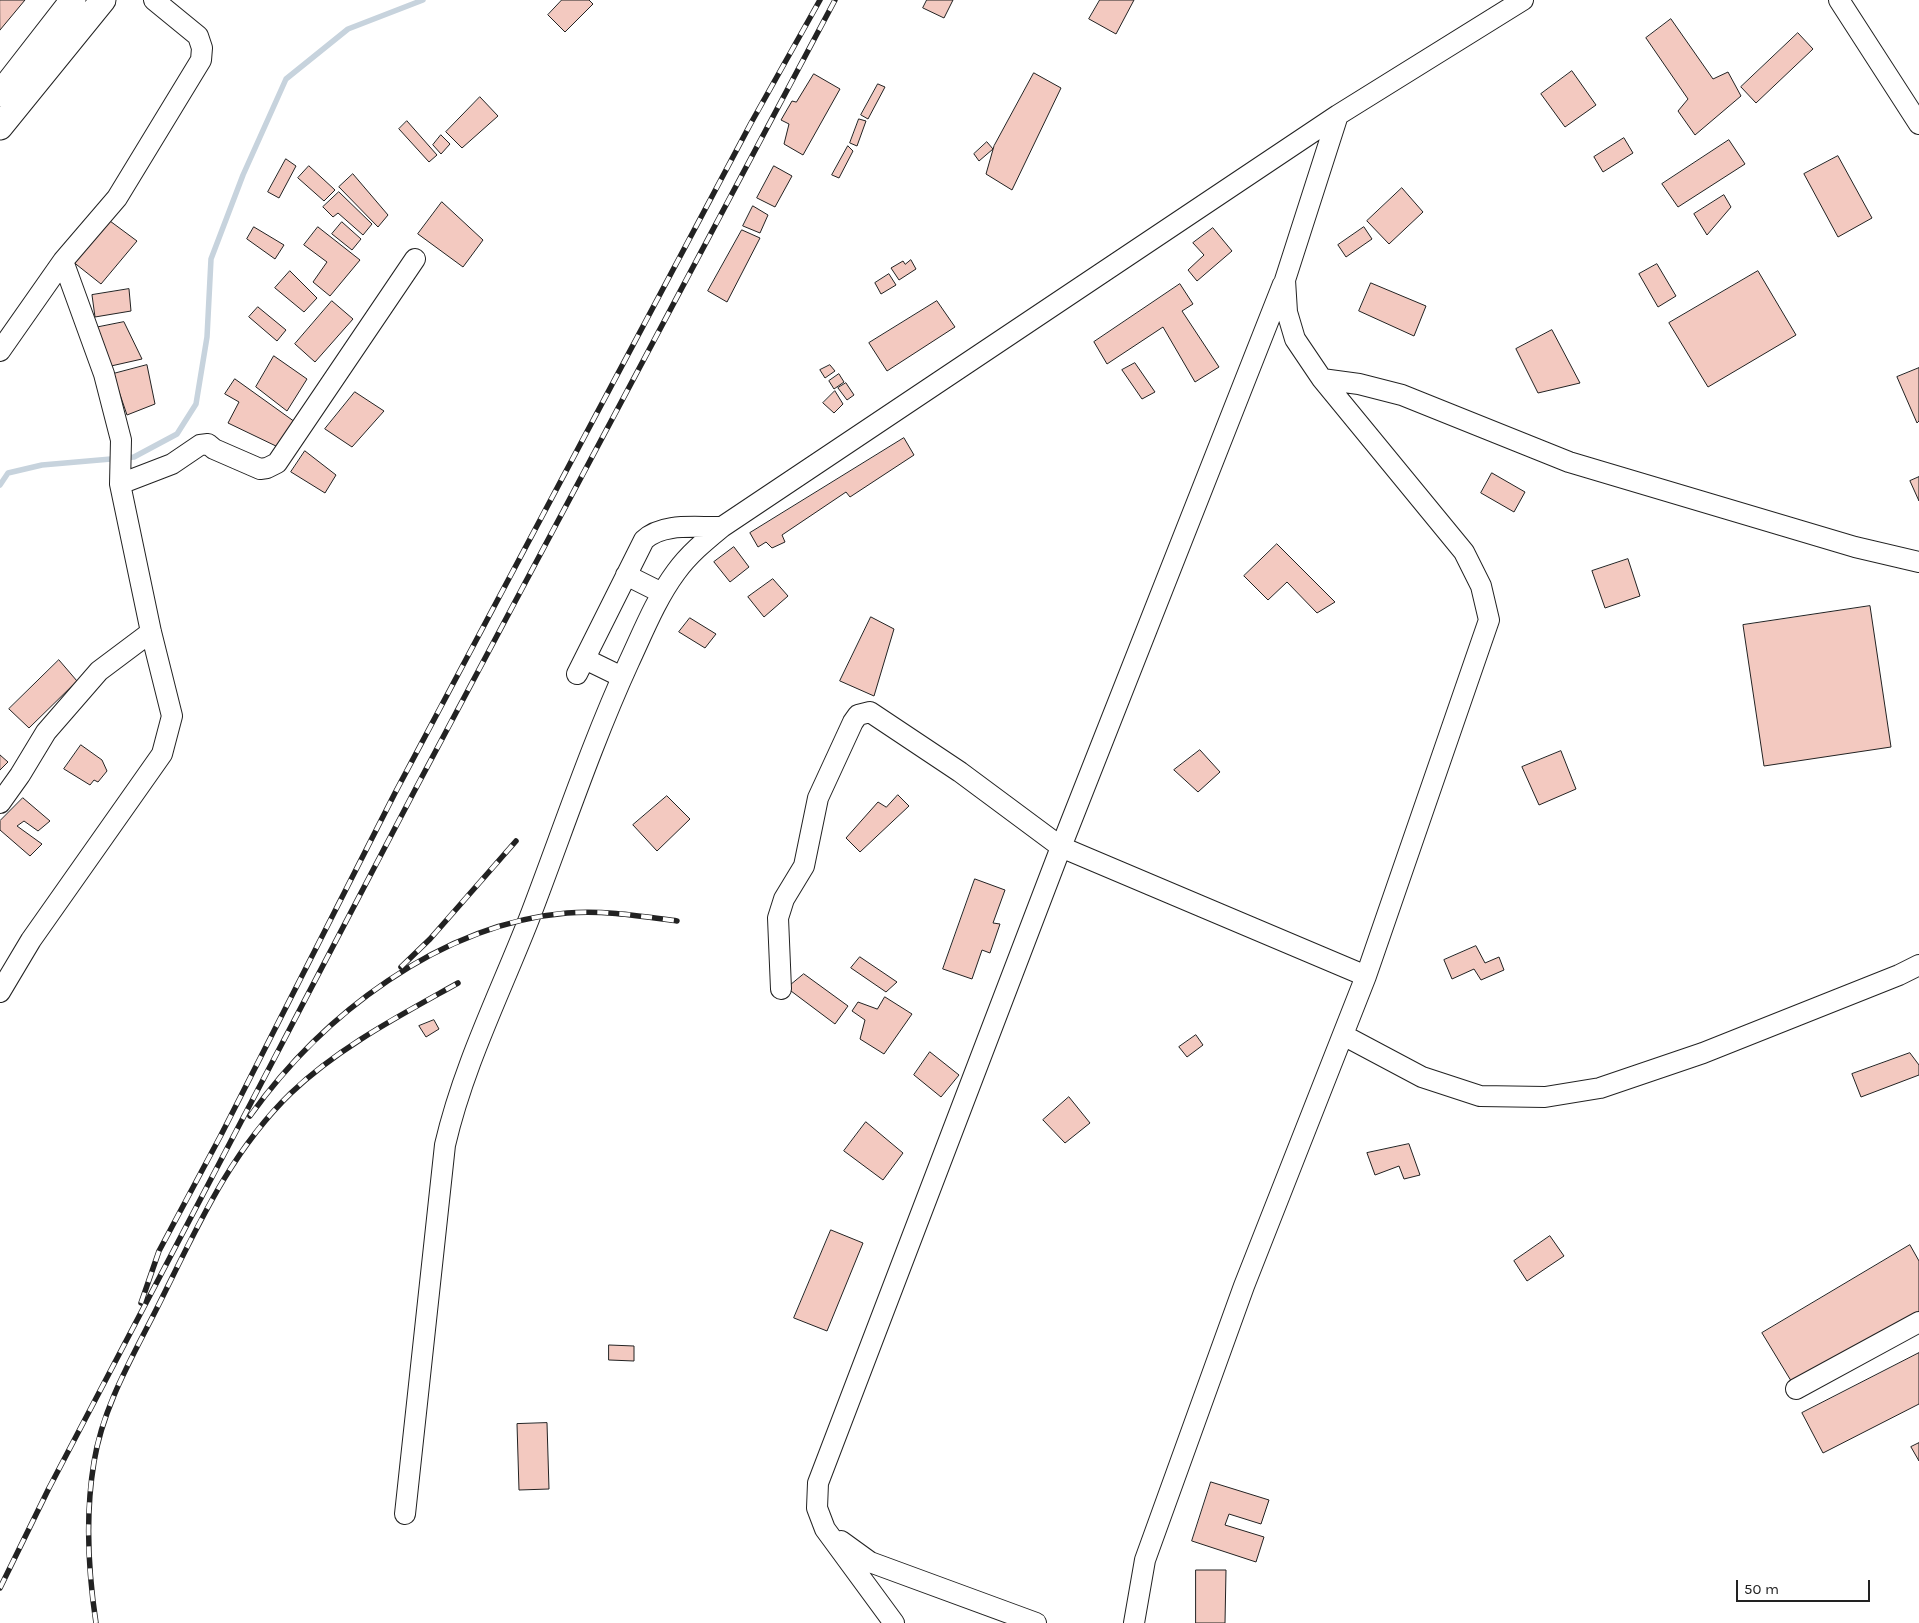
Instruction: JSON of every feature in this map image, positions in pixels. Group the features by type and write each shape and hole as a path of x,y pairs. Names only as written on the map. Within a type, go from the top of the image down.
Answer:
{"main road":[{"path":"0,94 73,0"},
{"path":"0,127 103,0"}],"street":[{"path":"0,351 63,261 117,198 200,60 202,48 198,36 154,0"},
{"path":"405,1514 445,1145 451,1121 491,1009 622,677 662,593 676,572 694,551 722,527 1338,115 1523,0"},
{"path":"1840,0 1919,124"},
{"path":"894,1623 825,1529 817,1508 818,1483 1061,847 1285,280 1338,115"},
{"path":"120,478 172,464 200,445 208,444 214,450 260,469 268,468 277,462 416,259"},
{"path":"0,992 31,940 162,754 172,716 151,632 120,478 121,440 104,374 63,261"},
{"path":"1134,1623 1145,1560 1244,1286 1366,976 1489,620 1481,586 1464,552 1322,379 1295,339 1287,312 1285,280"},
{"path":"1322,379 1359,384 1402,395 1569,462 1855,548 1919,562"},
{"path":"622,677 581,666 644,540 652,532 669,528 722,527"},
{"path":"626,575 662,593"},
{"path":"0,803 20,775 46,732 99,671 151,632"},
{"path":"781,989 778,918 784,898 804,866 818,798 824,784 853,722 858,715 870,712 960,772 1061,847 1366,976"},
{"path":"1343,1035 1422,1077 1480,1096 1545,1097 1600,1088 1703,1053 1899,976 1919,965"},
{"path":"1796,1389 1919,1322"},
{"path":"825,1529 870,1562 1036,1623"}],"building":[{"path":"0,0 25,0 0,30"},
{"path":"562,0 589,0 593,4 565,32 548,15"},
{"path":"927,0 953,0 944,18 923,8"},
{"path":"1100,0 1134,0 1116,34 1089,19"},
{"path":"1671,19 1713,79 1728,72 1741,96 1695,135 1678,111 1688,99 1646,38"},
{"path":"1798,33 1813,49 1756,103 1741,87"},
{"path":"1572,71 1596,105 1565,127 1541,94"},
{"path":"1034,73 1061,88 1012,190 986,174 994,146"},
{"path":"814,74 840,89 803,155 784,144 789,124 781,120 792,101 796,102"},
{"path":"878,84 885,87 868,119 861,115"},
{"path":"480,97 498,116 462,148 446,132"},
{"path":"859,119 866,121 857,146 850,143"},
{"path":"407,121 437,155 429,162 399,129"},
{"path":"441,135 450,144 441,154 433,145"},
{"path":"1624,138 1633,153 1603,172 1594,157"},
{"path":"1729,140 1745,164 1678,207 1662,184"},
{"path":"987,142 993,149 979,161 974,154"},
{"path":"848,146 853,151 839,178 832,175"},
{"path":"1838,156 1872,218 1838,237 1804,174"},
{"path":"286,159 296,166 279,198 268,192"},
{"path":"309,166 335,190 324,201 298,178"},
{"path":"774,166 792,176 775,207 757,198"},
{"path":"353,174 388,215 378,227 339,187"},
{"path":"1402,188 1423,212 1389,244 1367,221"},
{"path":"339,192 372,224 363,235 338,213 333,217 323,207"},
{"path":"1724,195 1731,207 1707,235 1694,214"},
{"path":"442,202 483,240 463,267 418,234"},
{"path":"753,206 768,215 760,233 743,226"},
{"path":"110,221 137,241 101,284 72,261"},
{"path":"342,222 361,239 352,250 332,234"},
{"path":"254,227 284,245 275,259 247,239"},
{"path":"318,227 360,260 330,296 313,282 327,262 304,245"},
{"path":"1364,227 1372,239 1346,257 1338,245"},
{"path":"1213,228 1232,251 1197,281 1188,270 1204,255 1193,243"},
{"path":"742,230 760,238 727,302 708,291"},
{"path":"911,260 916,269 899,280 891,268 903,261 905,264"},
{"path":"1657,264 1676,296 1658,307 1639,274"},
{"path":"290,271 317,298 304,312 275,288"},
{"path":"1758,271 1796,335 1708,387 1669,323"},
{"path":"889,274 896,285 881,294 875,283"},
{"path":"1371,283 1426,306 1414,336 1359,311"},
{"path":"1180,284 1193,304 1182,311 1219,367 1195,382 1163,327 1107,364 1094,342"},
{"path":"129,289 131,311 95,317 92,295"},
{"path":"332,301 353,319 315,362 295,344"},
{"path":"937,301 955,327 887,371 869,343"},
{"path":"258,307 286,330 277,341 249,317"},
{"path":"124,322 142,359 111,366 94,328"},
{"path":"1552,330 1580,383 1538,393 1516,349"},
{"path":"274,356 307,379 287,411 256,387"},
{"path":"1135,363 1155,392 1142,399 1122,370"},
{"path":"147,365 155,404 127,415 113,374"},
{"path":"830,365 835,371 825,378 820,370"},
{"path":"1919,368 1919,421 1917,423 1897,377"},
{"path":"839,374 844,382 834,389 829,381"},
{"path":"235,379 295,422 278,447 228,423 239,402 225,394"},
{"path":"846,383 854,395 847,400 838,388"},
{"path":"835,391 843,404 834,413 823,403"},
{"path":"355,392 384,411 352,447 325,429"},
{"path":"904,438 914,455 850,497 846,492 782,535 785,542 772,548 766,542 758,547 750,533"},
{"path":"305,451 336,475 325,493 291,472"},
{"path":"1492,473 1525,492 1514,512 1481,493"},
{"path":"1919,477 1919,501 1910,481"},
{"path":"1277,544 1335,602 1317,613 1287,582 1268,600 1244,576"},
{"path":"734,547 749,567 730,582 714,562"},
{"path":"1628,559 1640,596 1605,608 1592,571"},
{"path":"773,579 788,596 764,617 748,597"},
{"path":"1870,606 1891,747 1764,766 1743,625"},
{"path":"871,617 894,629 874,696 840,681"},
{"path":"690,618 716,634 705,648 679,632"},
{"path":"59,660 77,681 29,728 9,709"},
{"path":"81,745 102,760 107,771 98,782 94,780 90,785 64,769"},
{"path":"1200,750 1220,772 1198,792 1174,770"},
{"path":"1561,751 1576,789 1539,805 1522,767"},
{"path":"0,755 8,762 0,770"},
{"path":"898,795 909,806 860,852 846,838 878,802 886,807"},
{"path":"667,796 690,819 657,851 633,825"},
{"path":"23,798 50,821 38,831 24,821 17,826 42,844 30,856 0,830 0,821"},
{"path":"975,879 1005,890 993,923 1000,924 990,953 982,950 972,979 943,969"},
{"path":"1476,946 1485,963 1499,957 1504,970 1481,980 1474,969 1452,979 1444,960"},
{"path":"860,957 897,982 886,992 851,968"},
{"path":"804,974 848,1006 835,1024 787,988"},
{"path":"885,997 912,1014 884,1054 860,1039 865,1020 852,1011 858,1002 877,1009"},
{"path":"434,1020 439,1029 426,1037 419,1026"},
{"path":"1196,1035 1203,1045 1187,1057 1179,1047"},
{"path":"930,1052 959,1075 941,1097 914,1075"},
{"path":"1910,1053 1919,1065 1919,1075 1861,1097 1852,1074"},
{"path":"1069,1097 1090,1123 1065,1143 1043,1120"},
{"path":"866,1122 903,1153 883,1180 844,1151"},
{"path":"1409,1144 1420,1175 1404,1179 1399,1166 1375,1175 1367,1153"},
{"path":"831,1230 863,1243 827,1331 794,1318"},
{"path":"1550,1236 1564,1256 1527,1281 1514,1261"},
{"path":"1910,1245 1919,1261 1919,1316 1796,1389 1762,1333"},
{"path":"609,1345 634,1346 634,1361 609,1360"},
{"path":"1919,1353 1919,1404 1823,1453 1802,1413"},
{"path":"547,1423 549,1489 519,1490 517,1424"},
{"path":"1919,1443 1919,1461 1911,1447"},
{"path":"1211,1482 1269,1500 1261,1524 1229,1514 1225,1525 1264,1537 1256,1562 1192,1541"},
{"path":"1196,1570 1226,1570 1225,1623 1196,1623"}],"waterway":[{"path":"0,485 8,473 42,465 134,457 177,434 196,404 207,337 211,259 243,175 286,79 348,29 423,0"}],"railway":[{"path":"141,1303 159,1251 221,1135 395,793 751,123 820,0"},
{"path":"0,1588 49,1488 416,788 835,0"},
{"path":"401,967 430,939 516,841"},
{"path":"250,1116 279,1079 312,1043 348,1010 388,981 430,955 474,935 520,921 567,913 636,915 677,921"},
{"path":"96,1623 89,1563 89,1502 98,1441 120,1382 200,1221 249,1141 291,1093 350,1046 458,983"}]}
